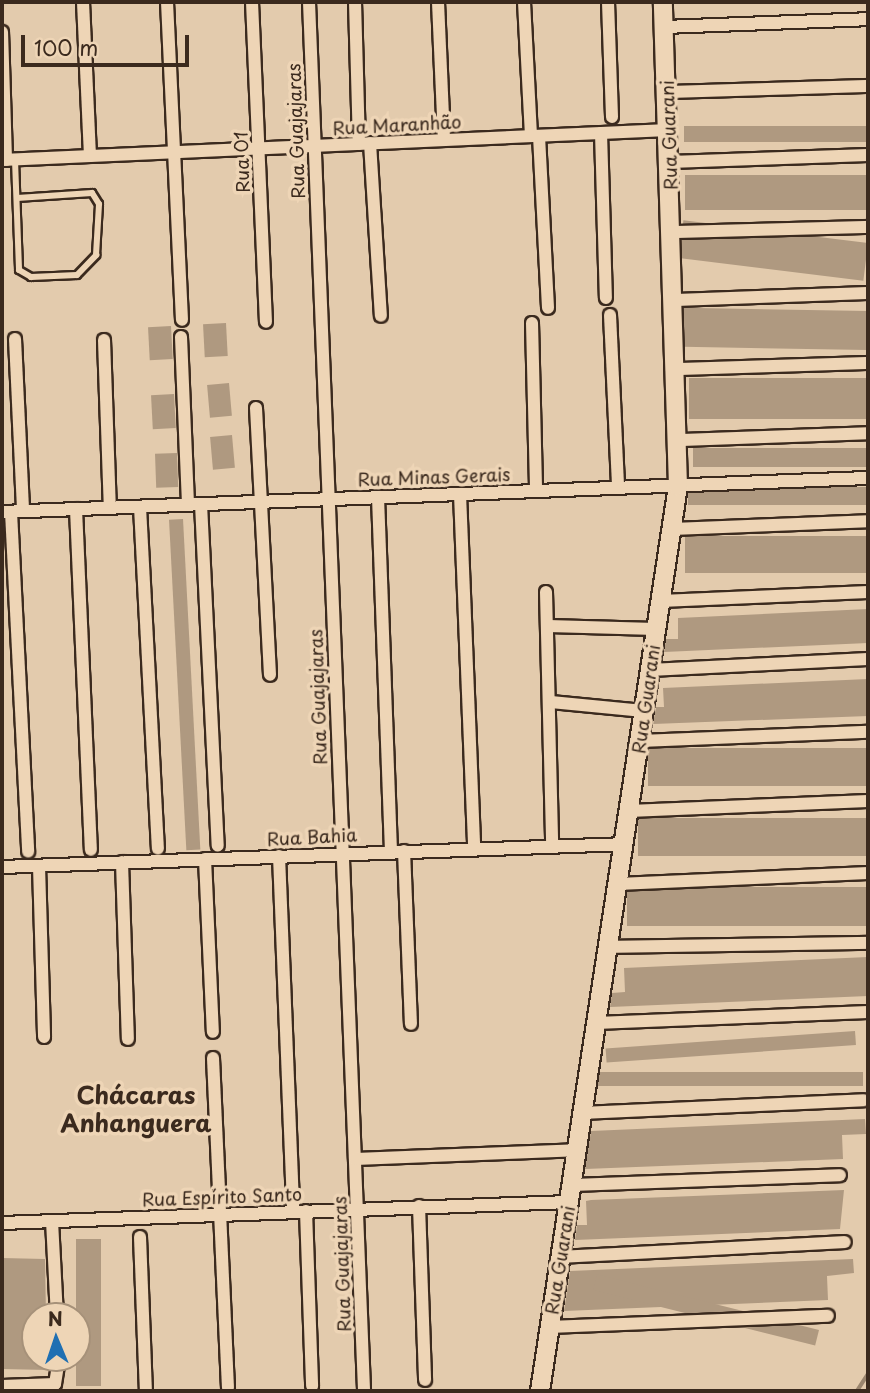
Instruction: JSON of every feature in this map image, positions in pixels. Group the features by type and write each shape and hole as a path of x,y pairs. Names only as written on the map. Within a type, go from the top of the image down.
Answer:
{"street":[{"path":"83,2 90,156"},
{"path":"167,2 182,320"},
{"name":"Rua 01","path":"252,2 265,321"},
{"name":"Rua Guajajaras","path":"309,2 364,1391"},
{"path":"355,2 381,316"},
{"path":"438,2 444,140"},
{"path":"524,2 548,308"},
{"path":"608,2 612,117"},
{"name":"Rua Guarani","path":"540,1391 678,486 681,440 663,2"},
{"path":"664,27 868,19"},
{"path":"2,32 8,160"},
{"path":"667,92 868,86"},
{"name":"Rua Maranhão","path":"8,160 668,130"},
{"path":"601,133 606,298"},
{"path":"670,162 868,155"},
{"path":"673,232 868,227"},
{"path":"675,300 868,293"},
{"path":"610,315 618,487"},
{"path":"532,323 536,491"},
{"path":"181,337 218,846"},
{"path":"15,339 12,512 28,852"},
{"path":"104,340 110,508"},
{"path":"678,369 868,363"},
{"path":"256,408 270,675"},
{"path":"681,440 868,433"},
{"name":"Rua Minas Gerais","path":"12,512 868,478"},
{"path":"460,494 474,847"},
{"path":"378,497 397,851 411,1024"},
{"path":"139,507 158,849"},
{"path":"76,509 91,850"},
{"path":"672,529 868,521"},
{"path":"546,592 551,702 552,845"},
{"path":"661,601 868,592"},
{"path":"548,626 656,629"},
{"path":"650,670 868,659"},
{"path":"551,702 644,711"},
{"path":"640,741 868,732"},
{"path":"629,811 868,801"},
{"name":"Rua Bahia","path":"2,867 474,847 625,844"},
{"path":"279,856 312,1386"},
{"path":"205,859 213,1032"},
{"path":"122,862 128,1040"},
{"path":"39,866 44,1037"},
{"path":"618,884 868,873"},
{"path":"608,947 868,943"},
{"path":"596,1023 868,1012"},
{"path":"213,1058 228,1388"},
{"path":"582,1113 864,1100"},
{"path":"355,1159 576,1150"},
{"name":"Rua Espírito Santo","path":"2,1223 419,1206 840,1175"},
{"path":"419,1206 425,1380"},
{"path":"52,1221 56,1302"},
{"path":"140,1237 146,1391"},
{"path":"560,1257 845,1242"},
{"path":"549,1327 828,1316"},
{"path":"2,1386 55,1384 57,1372"}],"lane":[{"path":"8,160 17,198 23,275 77,275 96,255 99,204 92,193 17,198"}],"building":[{"path":"684,126 868,126 868,142 684,142"},
{"path":"685,175 868,175 868,210 685,210"},
{"path":"683,220 868,243 863,281 679,258"},
{"path":"684,308 868,311 867,350 683,347"},
{"path":"226,323 228,356 205,357 203,324"},
{"path":"171,326 173,359 150,360 148,327"},
{"path":"689,378 868,378 868,419 689,419"},
{"path":"229,383 232,416 210,418 207,385"},
{"path":"174,394 176,428 153,429 151,395"},
{"path":"232,435 235,468 213,470 210,437"},
{"path":"693,448 868,448 868,467 693,467"},
{"path":"177,453 178,487 156,488 155,454"},
{"path":"688,487 868,487 868,505 688,505"},
{"path":"183,519 200,850 186,850 169,520"},
{"path":"685,536 868,536 868,573 685,573"},
{"path":"868,609 868,643 664,652 666,639 678,639 678,618"},
{"path":"868,679 868,716 653,724 656,707 664,707 663,688"},
{"path":"648,748 868,748 868,786 648,786"},
{"path":"638,818 868,818 868,856 638,856"},
{"path":"627,887 868,887 868,926 627,926"},
{"path":"868,957 868,996 610,1007 612,993 625,992 624,968"},
{"path":"855,1031 856,1045 607,1062 606,1048"},
{"path":"598,1072 863,1072 863,1086 598,1086"},
{"path":"865,1119 866,1134 842,1135 843,1159 585,1169 591,1131"},
{"path":"844,1190 840,1229 575,1240 577,1225 587,1225 586,1201 591,1200"},
{"path":"76,1239 101,1239 101,1386 76,1386 76,1372 91,1372 91,1302 76,1302"},
{"path":"2,1258 45,1259 46,1302 21,1302 21,1369 2,1369"},
{"path":"853,1259 854,1273 827,1276 828,1300 564,1311 570,1271"},
{"path":"597,1275 819,1330 815,1346 593,1290"}],"waterway":[{"path":"857,1391 868,1374"}],"district":[{"name":"Chácaras Anhanguera","path":"136,1109"}]}
